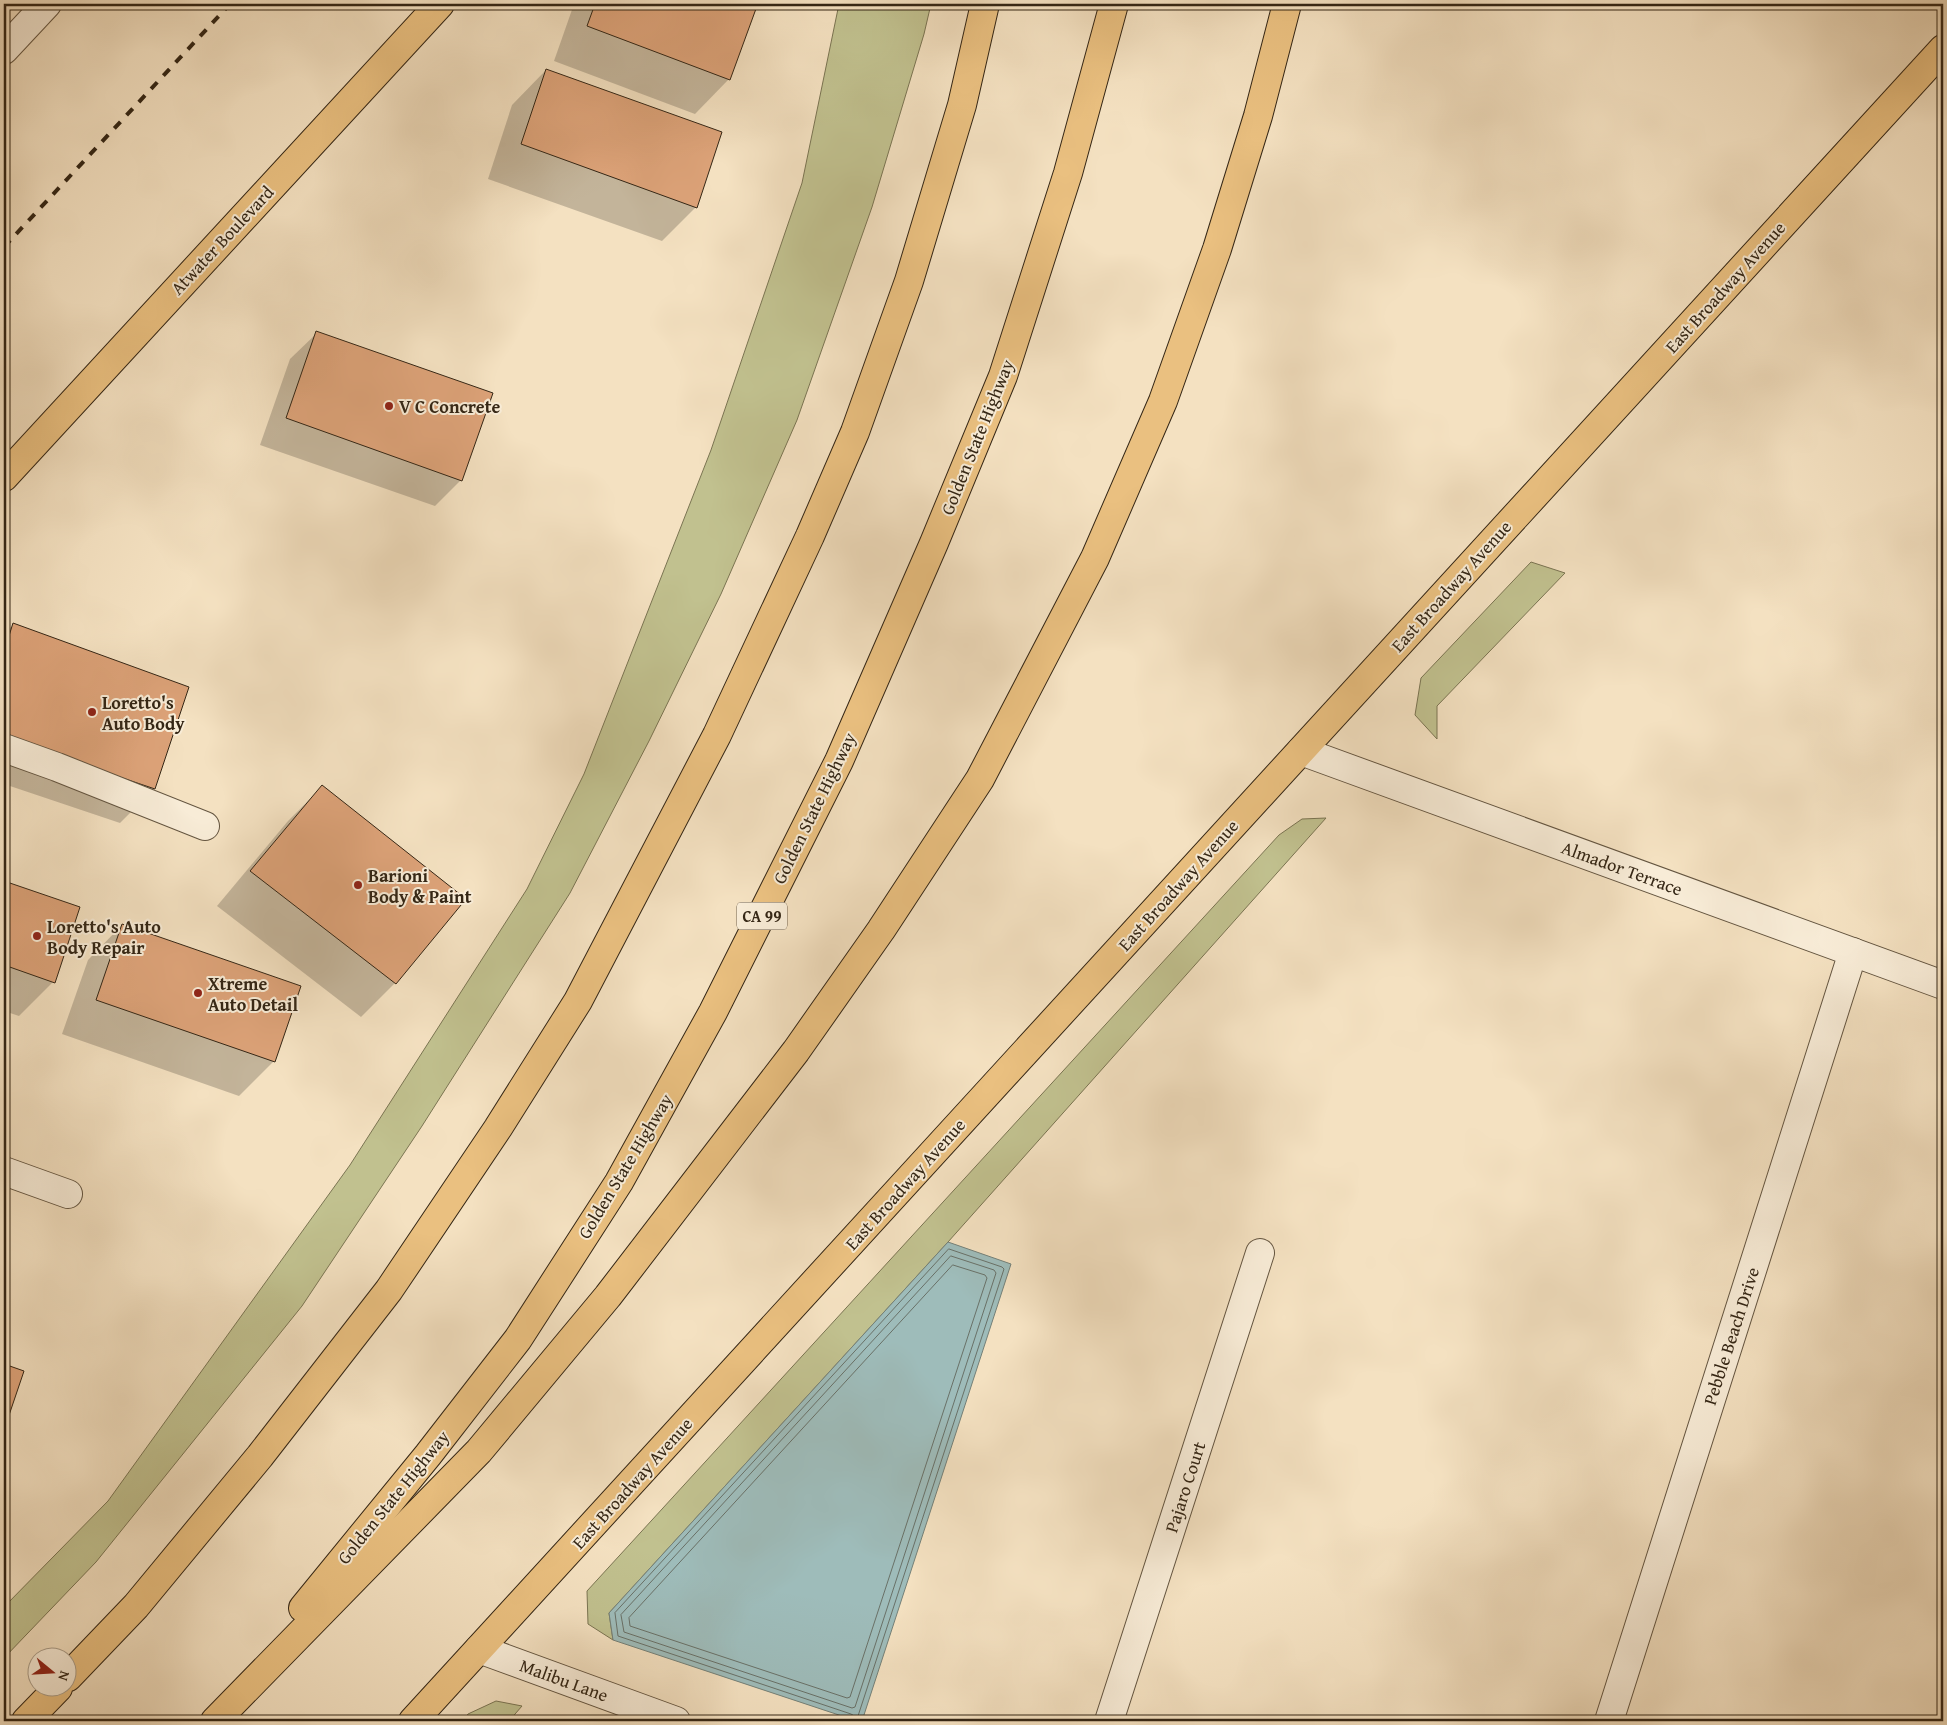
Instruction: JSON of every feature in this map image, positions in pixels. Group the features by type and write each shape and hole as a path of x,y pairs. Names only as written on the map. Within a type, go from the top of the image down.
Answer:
{"main road":[{"name":"Atwater Boulevard","path":"4,477 440,4"},
{"path":"78,1667 136,1606 260,1456 389,1290 498,1128 578,1001 717,735 806,545 855,432 909,281 957,124 985,4"},
{"name":"Golden State Highway","path":"210,1721 422,1462 518,1339 619,1182 713,1012 839,761 934,544 1004,376 1068,173 1114,4"},
{"path":"215,1721 478,1450 608,1296 796,1051 881,930 980,779 1095,558 1163,401 1226,220 1258,116 1286,4"},
{"name":"East Broadway Avenue","path":"413,1721 1943,49"},
{"path":"26,1721 48,1698"}],"street":[{"path":"4,50 47,4"},
{"path":"4,748 205,826"},
{"name":"Almador Terrace","path":"1301,751 1943,985"},
{"name":"Pebble Beach Drive","path":"1609,1721 1853,952"},
{"path":"4,1171 68,1194"},
{"name":"Pajaro Court","path":"1109,1721 1260,1253"},
{"name":"Malibu Lane","path":"479,1650 676,1721"}],"green space":[{"path":"839,4 931,4 924,34 872,207 797,420 721,594 649,741 570,893 422,1126 302,1306 96,1562 4,1658 4,1607 108,1501 350,1165 527,889 584,774 711,450 802,183"},
{"path":"1531,562 1565,573 1437,706 1437,739 1415,715 1421,678"},
{"path":"1326,818 948,1242 609,1613 613,1640 588,1624 587,1591 1279,835 1302,819"},
{"path":"496,1701 522,1706 509,1721 462,1721 468,1714"}],"water":[{"path":"948,1242 1011,1264 862,1721 857,1721 613,1640 609,1613"}],"building":[{"path":"595,4 750,4 757,6 730,80 587,26"},
{"path":"546,69 722,132 697,208 521,144"},
{"name":"V C Concrete","path":"316,331 493,393 462,481 286,418"},
{"name":"Loretto's Auto Body","path":"13,623 189,687 155,789 4,738 4,652"},
{"name":"Barioni Body & Paint","path":"322,785 466,899 396,984 250,871"},
{"name":"Loretto's Auto Body Repair","path":"4,881 80,907 55,983 4,965"},
{"name":"Xtreme Auto Detail","path":"122,924 301,986 275,1062 96,1000"},
{"path":"4,1364 24,1371 4,1430"}],"railway":[{"path":"4,247 230,4"}],"place":[{"name":"V C Concrete","path":"389,406"},
{"name":"Loretto's Auto Body","path":"92,712"},
{"name":"Barioni Body & Paint","path":"358,885"},
{"name":"Loretto's Auto Body Repair","path":"37,936"},
{"name":"Xtreme Auto Detail","path":"198,993"}]}
